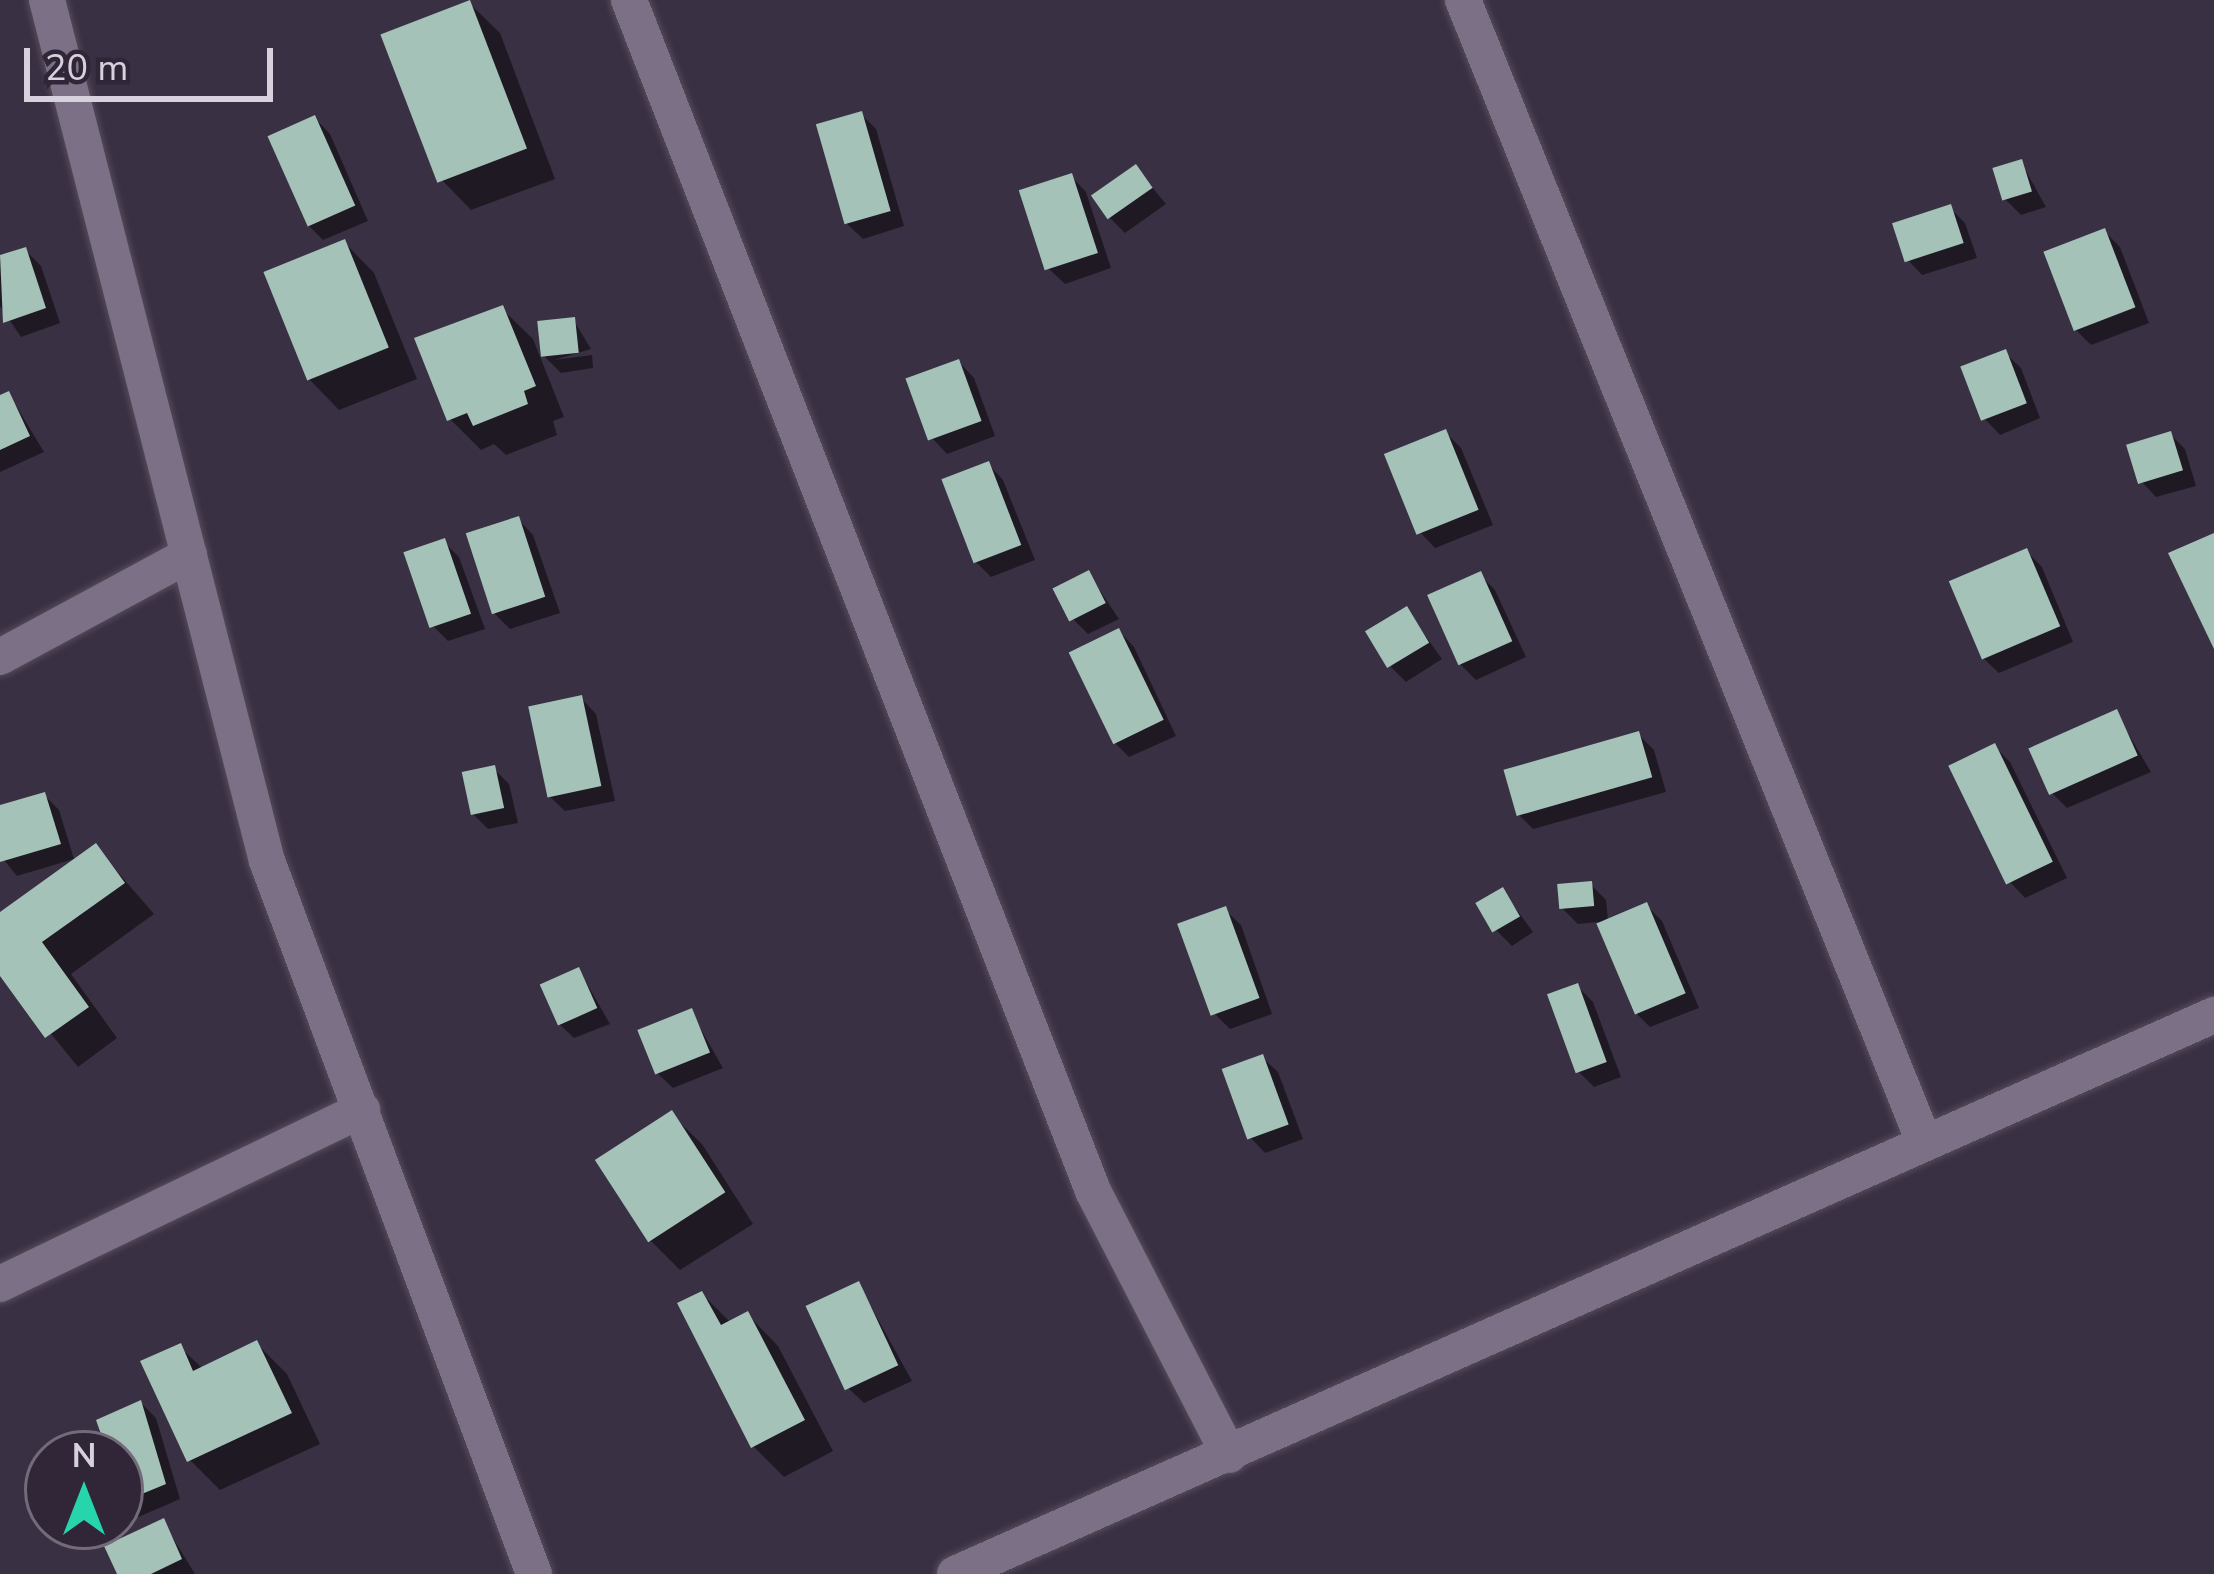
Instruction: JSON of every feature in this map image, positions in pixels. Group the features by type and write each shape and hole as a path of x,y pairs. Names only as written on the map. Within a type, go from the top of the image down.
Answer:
{"street":[{"path":"47,0 267,861 362,1110 525,1567"},
{"path":"629,0 1093,1191 1229,1455"},
{"path":"1463,0 1923,1139"},
{"path":"0,657 189,555"},
{"path":"955,1574 1229,1455 1923,1139 2214,1015"},
{"path":"0,1284 362,1110"}],"building":[{"path":"470,0 527,148 437,183 380,34"},
{"path":"862,111 891,211 845,224 816,124"},
{"path":"315,115 355,205 308,227 267,136"},
{"path":"2022,159 2032,192 2002,201 1992,168"},
{"path":"1136,164 1153,188 1108,219 1091,196"},
{"path":"1072,173 1098,253 1045,270 1019,190"},
{"path":"1951,204 1964,243 1905,262 1892,223"},
{"path":"2105,228 2135,307 2074,331 2043,252"},
{"path":"345,239 389,347 307,380 263,272"},
{"path":"26,247 46,308 3,323 0,255"},
{"path":"503,305 536,386 524,391 528,404 473,426 467,413 447,421 414,338"},
{"path":"575,317 579,353 541,357 537,321"},
{"path":"2006,349 2027,403 1981,421 1960,367"},
{"path":"959,359 982,421 928,441 905,378"},
{"path":"9,391 30,436 0,450 0,395"},
{"path":"1446,429 1479,510 1416,535 1384,454"},
{"path":"2171,431 2183,470 2138,484 2126,445"},
{"path":"989,461 1021,545 974,563 941,479"},
{"path":"519,516 545,597 492,614 466,533"},
{"path":"2214,533 2214,649 2168,553"},
{"path":"445,538 471,614 429,628 403,552"},
{"path":"2027,548 2060,626 1982,659 1949,581"},
{"path":"1089,570 1106,603 1069,622 1052,589"},
{"path":"1481,571 1512,641 1458,665 1427,595"},
{"path":"1407,606 1429,643 1387,668 1365,631"},
{"path":"1119,628 1164,720 1113,744 1069,653"},
{"path":"582,695 601,786 548,797 528,706"},
{"path":"2117,709 2138,756 2049,795 2028,748"},
{"path":"1639,731 1652,777 1517,816 1503,770"},
{"path":"1995,743 2053,862 2006,884 1948,766"},
{"path":"495,765 504,808 471,815 462,772"},
{"path":"45,792 61,844 0,862 0,805"},
{"path":"96,843 125,883 42,942 89,1007 45,1038 0,976 0,912"},
{"path":"1592,881 1594,906 1559,909 1557,884"},
{"path":"1503,887 1520,916 1492,932 1475,903"},
{"path":"1647,902 1686,993 1635,1015 1596,923"},
{"path":"1226,906 1260,998 1211,1016 1177,924"},
{"path":"579,967 597,1008 558,1026 540,984"},
{"path":"1578,983 1607,1062 1576,1073 1547,994"},
{"path":"692,1008 710,1053 655,1075 637,1030"},
{"path":"1263,1054 1289,1124 1247,1140 1222,1069"},
{"path":"672,1110 725,1192 648,1242 595,1160"},
{"path":"859,1281 898,1365 845,1390 806,1306"},
{"path":"702,1291 721,1325 748,1311 805,1420 751,1448 677,1303"},
{"path":"257,1340 292,1413 187,1462 140,1361 181,1343 193,1371"},
{"path":"141,1400 166,1484 144,1493 144,1430 100,1430 96,1420"},
{"path":"164,1518 182,1559 151,1574 117,1574 106,1550 144,1550 144,1527"}]}
